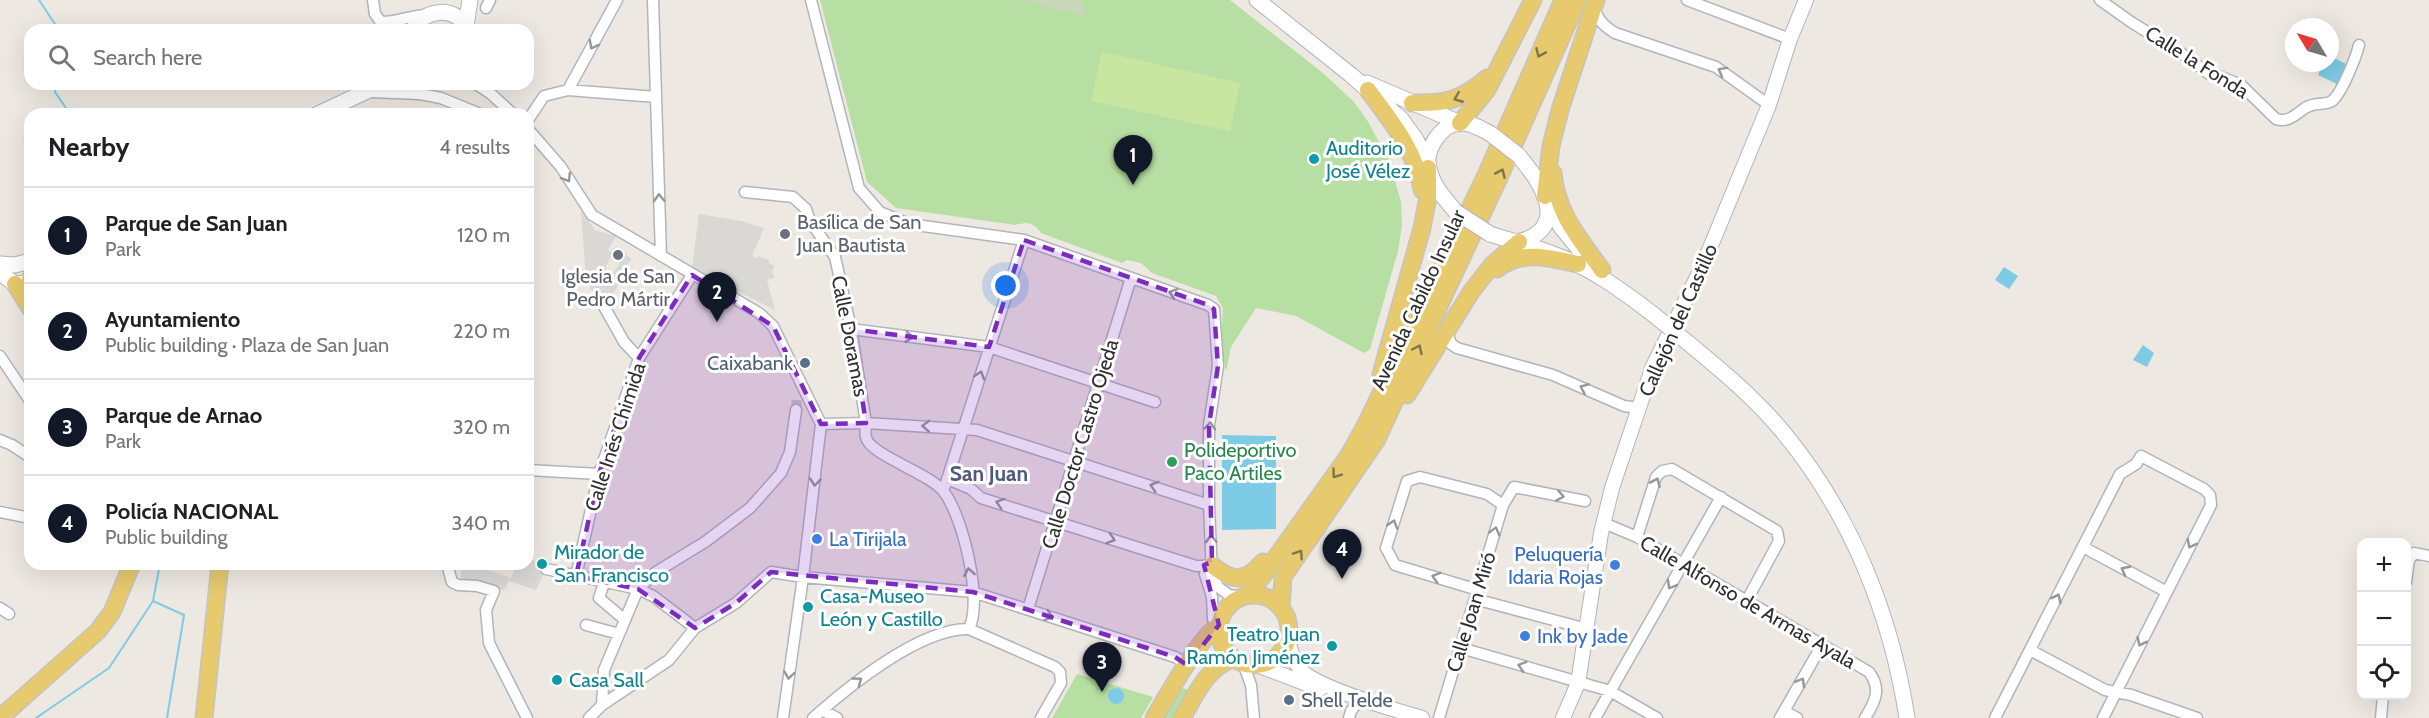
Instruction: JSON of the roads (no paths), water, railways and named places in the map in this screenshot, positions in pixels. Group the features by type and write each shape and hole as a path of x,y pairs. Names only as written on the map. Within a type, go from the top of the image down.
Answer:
{"main road":[{"path":"419,24 440,0"},
{"path":"467,24 470,0"},
{"path":"1257,0 1351,75 1401,119 1416,138 1437,188 1456,212 1490,234 1578,264 1627,294"},
{"path":"1366,424 1425,215 1428,197 1428,166 1433,145 1448,127 1460,123 1486,90 1533,0"},
{"name":"Avenida Cabildo Insular","path":"1244,596 1294,532 1349,455 1366,424 1486,175 1563,0"},
{"path":"1376,441 1479,282 1503,254 1519,242 1537,236 1544,228 1548,215 1546,198 1551,146 1590,1"},
{"name":"Avenida Cabildo Insular","path":"1281,607 1283,577 1376,441 1498,180 1590,1"},
{"path":"428,15 445,12 461,19 464,24"},
{"path":"1412,104 1452,101 1469,93 1495,71"},
{"path":"1351,75 1412,104 1481,129 1518,155 1536,176 1561,227 1584,255 1757,404 1784,433 1823,487 1869,574 1887,627 1907,718"},
{"path":"330,108 362,90"},
{"path":"1368,90 1395,125 1409,151 1420,176 1425,215"},
{"path":"1551,146 1554,184 1567,222 1602,270"},
{"path":"1479,282 1503,264 1530,256 1542,256 1578,264"},
{"path":"18,272 24,290"},
{"path":"1206,564 1227,576 1242,579 1256,570 1294,532"},
{"path":"0,718 98,631 112,612 130,570"},
{"path":"204,718 219,570"},
{"path":"1154,718 1187,665 1212,630 1219,624 1228,606 1244,596 1265,596 1281,607 1289,627 1288,638 1277,657 1244,662 1225,661 1210,673 1182,718"},
{"path":"1219,624 1221,644 1244,662"}],"street":[{"path":"373,0 375,14 382,24"},
{"path":"568,90 617,0"},
{"path":"653,0 661,256"},
{"path":"811,0 859,188 867,200 880,212 909,224 1024,240 1214,309 1218,366 1209,426 1206,564 1214,619 1219,624"},
{"path":"1687,0 1790,39"},
{"name":"Callejón del Castillo","path":"1563,718 1578,682 1604,523 1612,488 1653,366 1703,265 1769,105 1790,39 1806,0"},
{"name":"Calle la Fonda","path":"2100,0 2209,74 2241,85 2276,119 2283,121 2314,103 2331,102 2357,55 2359,45"},
{"path":"1590,1 1605,27 1615,33 1716,67 1769,105"},
{"path":"388,24 416,15 428,15"},
{"path":"385,90 441,98 465,108"},
{"path":"488,90 507,108"},
{"path":"534,111 544,96 568,90 656,97"},
{"path":"534,135 561,167 592,215 759,313 773,326 800,391 821,424 783,718"},
{"path":"534,138 540,141"},
{"name":"Calle Doramas","path":"745,192 793,197 806,209 810,221 835,257 851,329 866,423 866,438 871,446 926,477 944,491"},
{"path":"969,629 972,623 973,592 963,535 944,491 1024,240"},
{"name":"Calle Inés Chimida","path":"576,576 599,474 639,358 691,274"},
{"name":"Calle Doctor Castro Ojeda","path":"1028,609 1131,278"},
{"path":"602,301 624,342 639,358"},
{"path":"851,329 989,347 1155,402"},
{"path":"1447,332 1451,344 1457,348 1553,375 1624,406 1639,408"},
{"path":"0,356 24,392"},
{"path":"602,705 604,670 638,589 656,572 705,542 750,508 781,473 790,452 796,410"},
{"path":"821,424 866,423 976,430 1209,505"},
{"path":"0,440 24,453"},
{"path":"1995,718 2120,474 2136,464 2141,456 2204,489 2210,495 2211,505 2103,718"},
{"path":"1637,537 1656,477 1662,471 1672,469 1721,497 1777,531 1779,541 1746,602"},
{"path":"534,471 599,474"},
{"path":"1585,501 1514,487 1503,505 1487,494 1420,477 1407,481 1386,548 1395,565 1587,629"},
{"path":"947,479 971,489 981,498 1206,564 1218,587 1229,595 1244,596"},
{"path":"1595,718 1721,497"},
{"name":"Calle Joan Miró","path":"1439,718 1503,505"},
{"path":"0,512 24,517"},
{"name":"Calle Alfonso de Armas Ayala","path":"1604,523 1637,537 1869,672 1876,681 1877,695 1865,718"},
{"path":"2083,547 2167,591"},
{"path":"2411,557 2414,553 2429,556"},
{"path":"546,569 638,589 653,596 695,628"},
{"path":"449,570 452,582 458,585 477,585 494,591 486,610 489,643 527,718"},
{"path":"589,718 602,705 669,660 695,628 736,603 771,572 803,577 973,592 1175,657 1187,665"},
{"path":"604,583 599,598 625,620"},
{"path":"586,625 619,634"},
{"path":"813,718 883,662 948,632 969,629 1055,667 1060,672 1061,683 1041,718"},
{"path":"1288,638 1300,670 1356,697 1422,718"},
{"path":"1797,718 1782,714 1822,645"},
{"path":"1461,648 1610,691 1657,718"},
{"path":"2030,650 2115,693 2131,695 2197,718"},
{"path":"1244,662 1322,690 1356,697"},
{"path":"1244,662 1251,685 1254,718"},
{"path":"1349,718 1356,697"},
{"path":"2381,718 2383,700"},
{"path":"822,710 837,718"}],"water":[{"path":"2339,60 2346,64 2337,84 2318,75 2319,72 2339,72"},
{"path":"2004,267 2018,276 2009,289 1995,280"},
{"path":"2143,345 2154,353 2147,367 2133,360"},
{"path":"1222,435 1276,436 1276,529 1222,530"},
{"path":"1116,688 1122,690 1124,696 1122,702 1116,704 1110,702 1108,696 1110,690"}],"waterway":[{"path":"39,0 55,24"},
{"path":"55,90 66,108"},
{"path":"642,365 649,352"},
{"path":"36,718 109,668 153,601 159,570"},
{"path":"153,601 184,615 167,718"}],"tunnel":[{"path":"796,410 797,396"}],"place":[{"name":"Auditorio José Vélez","path":"1314,159"},
{"name":"Parque de San Juan","path":"1133,185"},
{"name":"Basílica de San Juan Bautista","path":"785,234"},
{"name":"Iglesia de San Pedro Mártir","path":"618,255"},
{"name":"Ayuntamiento","path":"717,322"},
{"name":"Caixabank","path":"805,363"},
{"name":"Polideportivo Paco Artiles","path":"1172,462"},
{"name":"La Tirijala","path":"817,539"},
{"name":"Mirador de San Francisco","path":"542,564"},
{"name":"Peluquería Idaria Rojas","path":"1615,565"},
{"name":"Policía NACIONAL","path":"1342,579"},
{"name":"Casa-Museo León y Castillo","path":"808,607"},
{"name":"Ink by Jade","path":"1525,636"},
{"name":"Teatro Juan Ramón Jiménez","path":"1332,646"},
{"name":"Casa Sall","path":"557,680"},
{"name":"Parque de Arnao","path":"1102,692"},
{"name":"Shell Telde","path":"1289,700"}],"district":[{"name":"San Juan","path":"989,474"}]}
